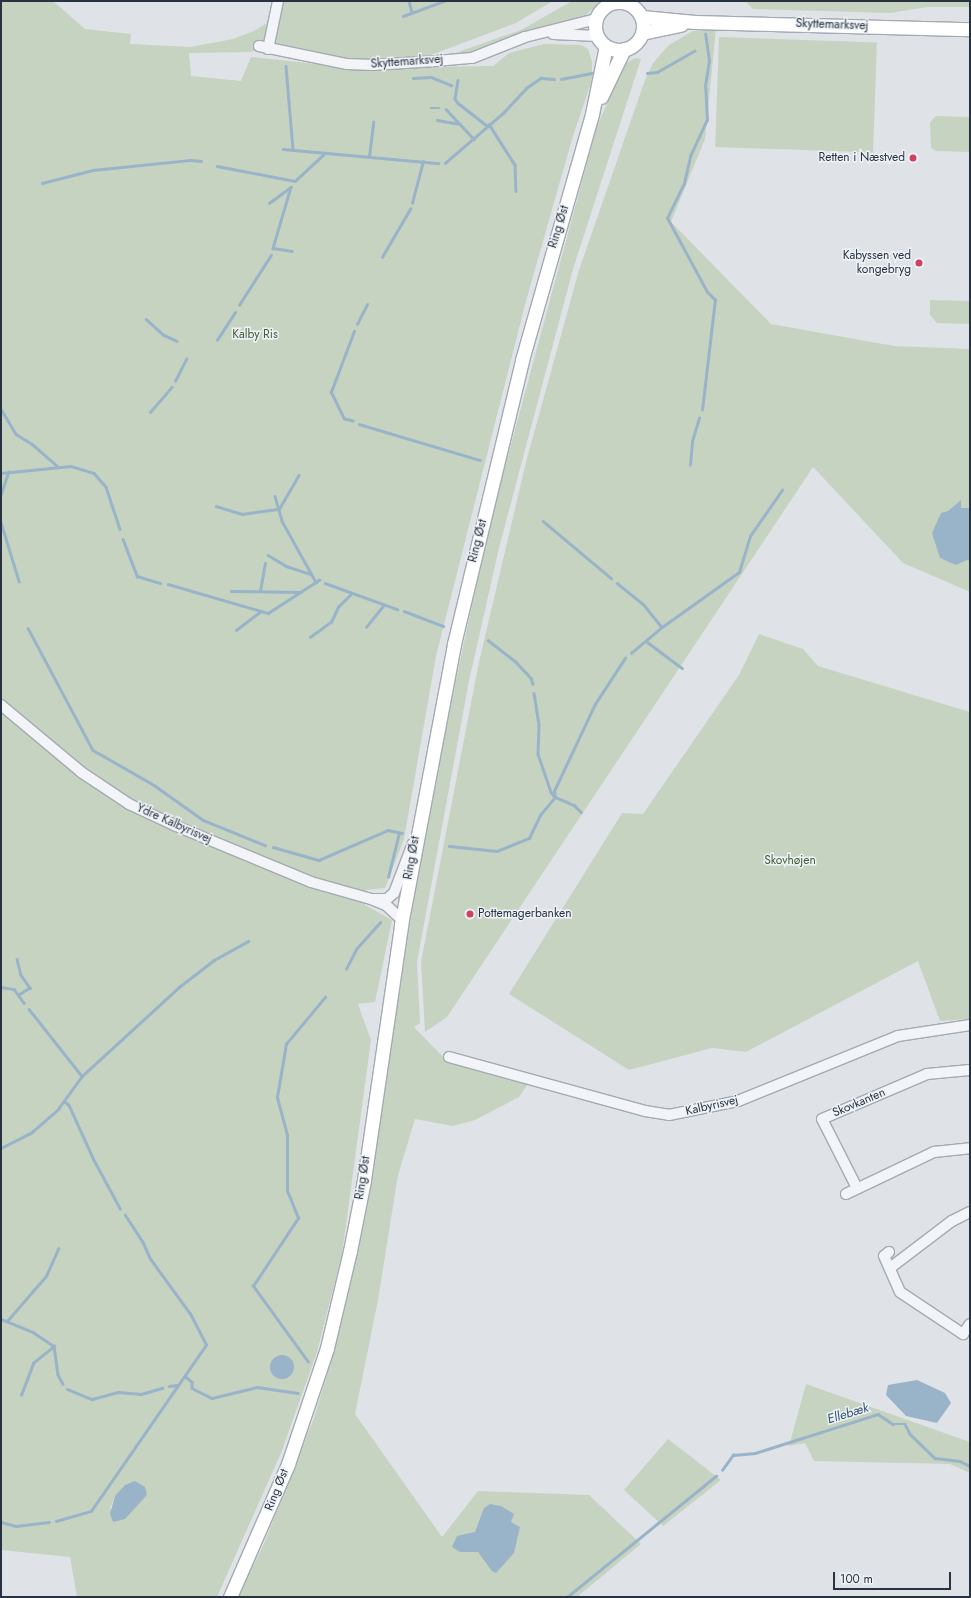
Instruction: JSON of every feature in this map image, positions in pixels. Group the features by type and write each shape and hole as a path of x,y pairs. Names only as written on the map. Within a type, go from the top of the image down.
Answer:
{"main road":[{"path":"613,2 631,3 642,17 642,33 635,44 624,49 606,46 597,36 596,19 600,12 613,2"},
{"name":"Skyttemarksvej","path":"642,17 695,22 970,29"},
{"name":"Skyttemarksvej","path":"642,33 695,22"},
{"name":"Ring Øst","path":"230,1597 283,1476 327,1348 350,1251 364,1180 402,920 416,839 454,644 522,360 592,114 606,46"},
{"name":"Ring Øst","path":"592,114 624,49"}],"street":[{"name":"Skyttemarksvej","path":"278,1 264,47 347,64 373,65 472,58 525,37 596,19"},
{"name":"Skyttemarksvej","path":"543,33 597,36"},
{"name":"Ydre Kalbyrisvej","path":"1,705 81,772 129,804 184,829 311,882 372,899 386,905 402,920"},
{"name":"Ydre Kalbyrisvej","path":"372,899 387,898 394,893 404,861 416,839"},
{"name":"Kalbyrisvej","path":"448,1057 645,1111 669,1115 738,1101 898,1036 970,1025"},
{"name":"Skovkanten","path":"857,1188 822,1119 927,1074 970,1070"},
{"path":"846,1194 934,1152 970,1148"},
{"path":"890,1268 952,1221 970,1212"},
{"path":"889,1252 884,1256 900,1292 963,1334 970,1324"}],"green space":[{"name":"Kalby Ris","path":"1,1 53,1 85,29 131,34 130,44 190,47 233,39 254,31 267,23 274,1 553,1 516,23 431,55 354,61 278,46 249,52 189,53 191,76 241,81 251,57 354,68 493,66 509,53 544,44 581,45 588,49 592,61 592,80 573,136 526,301 436,656 404,839 385,888 366,890 365,905 392,920 375,1002 358,1004 371,1040 342,1254 317,1352 281,1453 217,1597 77,1597 70,1557 1,1550","holes":["147,1495 138,1504 110,1509 115,1496"]},
{"path":"572,1 601,1 585,16 523,32 471,53 447,56 521,30"},
{"path":"745,1 970,1 970,7 927,7 890,13 753,9"},
{"path":"716,29 705,139 671,222 771,324 894,346 970,349 970,592 903,563 813,467 447,1017 425,1032 421,962 479,662 526,462 579,270 645,80 653,63 669,45 693,31"},
{"path":"719,37 877,43 873,152 715,147"},
{"path":"635,58 641,59 573,269 499,548 469,681 417,962 420,1023 414,1027 447,1061 528,1084 519,1097 475,1120 453,1126 415,1119 398,1175 378,1300 355,1414 442,1537 478,1491 589,1495 641,1544 577,1597 237,1597 263,1546 314,1418 335,1348 356,1255 381,1112 426,820 489,526 597,126 625,64"},
{"path":"936,116 970,117 970,152 936,151 931,148 930,122"},
{"path":"930,300 970,301 970,324 937,323 930,315"},
{"name":"Skovhøjen","path":"759,634 803,649 818,666 970,712 970,1019 940,1021 918,961 746,1052 712,1048 629,1070 509,994 622,813 643,814 739,675"},
{"path":"806,1384 970,1442 970,1473 950,1464 814,1461 805,1443 789,1446"},
{"path":"668,1439 721,1480 663,1526 624,1490"}],"water":[{"path":"961,500 961,508 970,508 970,561 967,560 956,565 940,558 932,533 941,513 948,511"},
{"path":"282,1355 290,1359 294,1367 290,1375 282,1379 274,1375 270,1367 274,1359"},
{"path":"917,1380 945,1393 951,1403 937,1423 906,1416 886,1395 888,1385"},
{"path":"135,1481 145,1487 147,1495 125,1519 113,1522 110,1514 115,1496 125,1485"},
{"path":"490,1504 501,1506 514,1514 511,1522 520,1527 514,1553 496,1573 492,1571 478,1552 460,1552 452,1547 457,1536 475,1532 484,1508"}],"waterway":[{"path":"409,1 412,12"},
{"path":"403,16 444,1"},
{"path":"702,410 715,300 707,292 667,218 684,183 690,156 707,120 705,86 709,61 705,34"},
{"path":"647,73 657,72 694,51"},
{"path":"286,66 293,150"},
{"path":"561,79 591,73"},
{"path":"413,78 431,77 451,85"},
{"path":"445,163 503,113 526,88 541,78 554,79"},
{"path":"458,80 455,99 487,126"},
{"path":"431,108 439,108"},
{"path":"446,109 474,139"},
{"path":"437,120 460,124"},
{"path":"369,157 373,122"},
{"path":"489,124 515,165 516,191"},
{"path":"283,149 438,163"},
{"path":"217,166 295,181 325,153"},
{"path":"42,183 93,170 190,160 201,161"},
{"path":"412,203 423,161"},
{"path":"291,187 273,248 292,251"},
{"path":"269,203 291,187"},
{"path":"382,257 410,209"},
{"path":"239,305 271,255"},
{"path":"357,324 367,304"},
{"path":"217,340 235,312"},
{"path":"146,319 164,335 177,341"},
{"path":"353,421 344,419 331,392 354,331"},
{"path":"175,381 186,359"},
{"path":"150,412 172,387"},
{"path":"1,409 16,434 32,444 57,466"},
{"path":"690,465 692,441 699,418"},
{"path":"359,424 480,460"},
{"path":"1,473 71,466 94,473 106,487 120,529"},
{"path":"1,494 8,472"},
{"path":"216,506 242,514 279,509 299,475"},
{"path":"631,653 662,627 739,572 750,536 782,490"},
{"path":"275,496 282,521 316,582"},
{"path":"543,521 611,578"},
{"path":"1,522 19,581"},
{"path":"123,539 137,576 160,583"},
{"path":"268,555 286,566 311,574"},
{"path":"260,591 265,563"},
{"path":"168,584 268,613 319,580"},
{"path":"325,583 397,609"},
{"path":"617,583 644,605 662,627"},
{"path":"231,591 301,592"},
{"path":"310,637 331,622 338,607 351,594"},
{"path":"366,627 384,605"},
{"path":"236,630 261,611"},
{"path":"404,611 443,626"},
{"path":"28,628 93,750 154,785 203,820 265,845"},
{"path":"488,640 517,663 531,678 533,684"},
{"path":"646,641 682,668"},
{"path":"555,797 554,791 595,704 625,658"},
{"path":"534,693 539,725 538,754 551,792 554,796"},
{"path":"449,846 497,851 529,838 540,815 555,797 574,805 581,812"},
{"path":"273,847 319,860 388,830 402,833"},
{"path":"388,877 399,833"},
{"path":"346,969 356,949 380,922"},
{"path":"1,1148 32,1132 58,1109 82,1076 179,987 214,960 248,941"},
{"path":"17,959 21,975 30,988 19,995"},
{"path":"1,987 14,989 24,1003"},
{"path":"308,1362 253,1286 298,1218 287,1191 287,1135 277,1097 286,1044 325,997"},
{"path":"29,1009 82,1076"},
{"path":"64,1101 69,1105 94,1160 120,1208"},
{"path":"56,1521 91,1511 206,1345 190,1314 150,1259 143,1243 125,1215"},
{"path":"7,1321 46,1276 58,1249"},
{"path":"1,1319 33,1332 54,1346 58,1375 63,1384"},
{"path":"21,1395 33,1363 54,1346"},
{"path":"185,1376 192,1382 192,1388 212,1398 257,1387 298,1393"},
{"path":"169,1386 178,1385"},
{"path":"67,1389 92,1399 118,1392 141,1394 162,1388"},
{"name":"Ellebæk","path":"722,1470 733,1455 755,1453 878,1414 893,1424 905,1424 910,1434 935,1458 960,1461 970,1466"},
{"name":"Ellebæk","path":"567,1597 716,1476"},
{"path":"1,1522 16,1526 49,1522"}],"place":[{"name":"Retten i Næstved","path":"913,158"},
{"name":"Kabyssen ved kongebryg","path":"919,263"},
{"name":"Pottemagerbanken","path":"470,914"}]}
